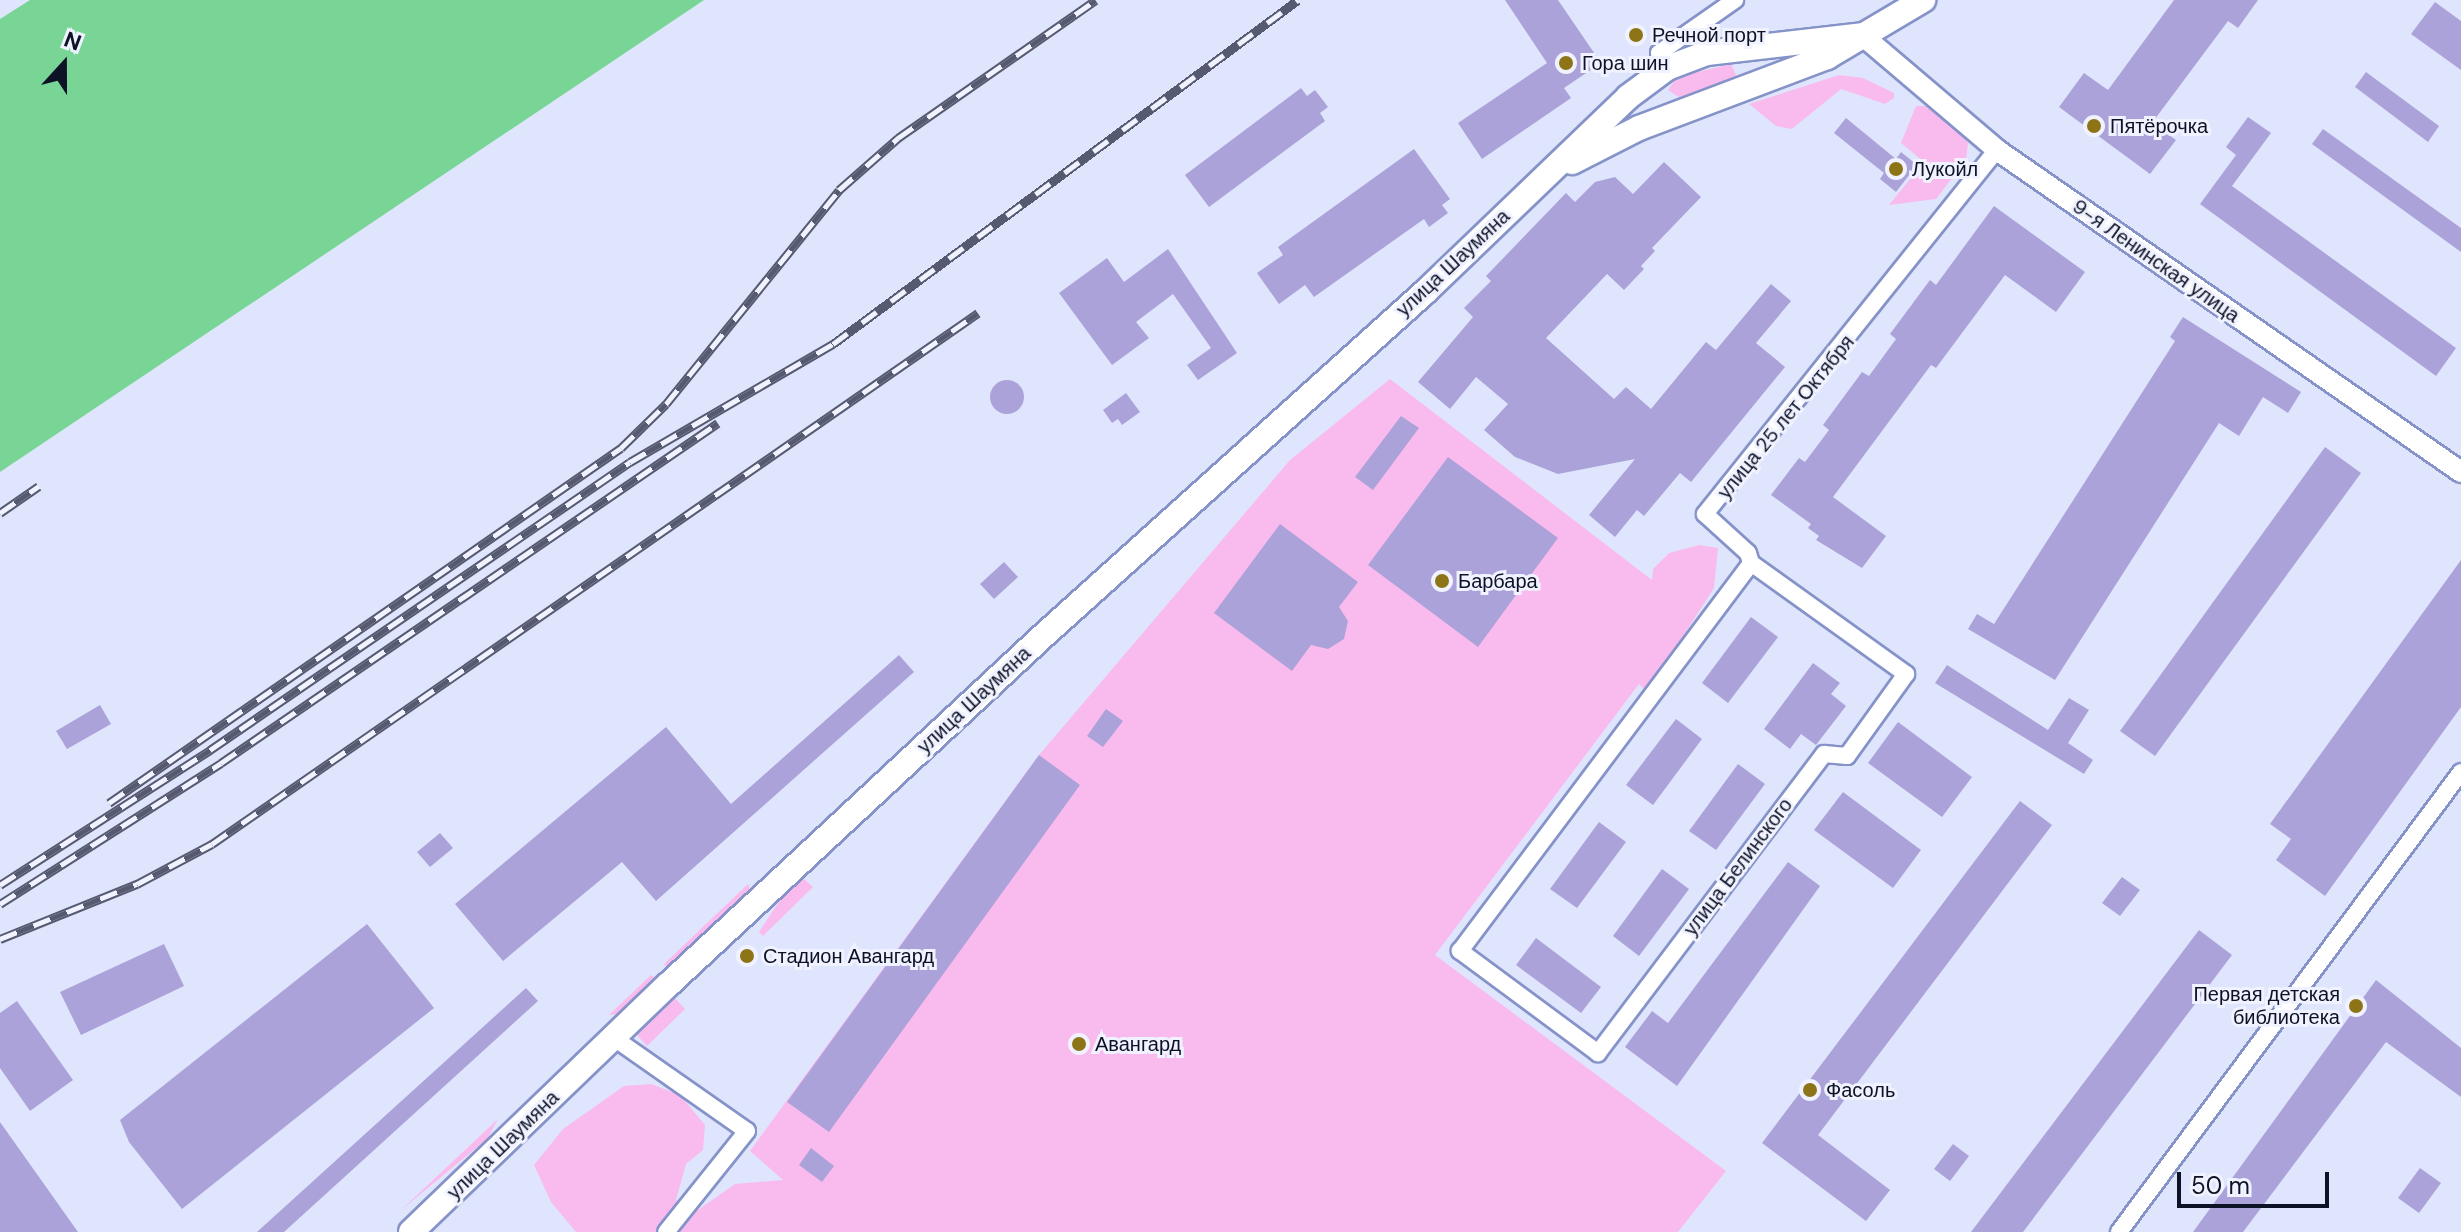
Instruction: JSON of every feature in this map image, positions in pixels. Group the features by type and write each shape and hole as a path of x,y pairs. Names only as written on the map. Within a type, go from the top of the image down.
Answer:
{"main road":[{"path":"1862,35 1923,0"},
{"name":"улица Шаумяна","path":"411,1232 614,1038 1545,176 1667,68 1760,43 1862,35"},
{"name":"улица Шаумяна","path":"1545,176 1682,111 1784,76 1862,35"},
{"path":"1667,68 1663,94 1665,102 1682,111"}],"street":[{"path":"1667,68 1659,53 1735,0"},
{"name":"9-я Ленинская улица","path":"1862,35 1997,150 2461,472"},
{"name":"улица 25 лет Октября","path":"1751,563 1748,553 1705,514 1997,150"},
{"name":"улица Белинского","path":"1751,563 1906,674 1847,756 1824,754 1598,1053 1460,951 1751,563"},
{"path":"2119,1232 2461,772"},
{"path":"614,1038 747,1131 666,1232"}],"shaded area":[{"path":"30,0 704,0 0,472 0,19"},
{"path":"1731,64 1736,75 1730,81 1682,99 1668,90 1677,77"},
{"path":"1839,75 1863,78 1894,93 1894,98 1885,104 1841,89 1792,129 1776,126 1749,104"},
{"path":"1916,106 1927,106 1961,131 1968,143 1966,160 1936,199 1889,205 1924,162 1901,143"},
{"path":"1390,379 1652,580 1653,569 1669,553 1699,545 1718,548 1714,588 1671,655 1644,689 1639,684 1435,955 1726,1171 1678,1232 576,1232 551,1202 534,1165 563,1129 624,1086 651,1084 680,1095 705,1125 703,1150 686,1164 676,1200 691,1215 735,1184 783,1180 750,1151 1039,755 1290,460"},
{"path":"804,879 813,887 763,936 759,932 782,897"},
{"path":"748,884 750,889 668,969 664,964"},
{"path":"651,975 655,978 617,1014 609,1015"},
{"path":"675,998 685,1009 647,1046 636,1034"},
{"path":"498,1119 487,1139 400,1211"}],"building":[{"path":"1505,0 1558,0 1601,63 1564,88 1571,98 1482,159 1458,123 1547,63"},
{"path":"2174,0 2258,0 2238,28 2228,21 2152,123 2176,140 2150,174 2059,107 2084,73 2108,90"},
{"path":"2435,2 2461,21 2461,70 2411,34"},
{"path":"2366,72 2439,126 2428,142 2355,87"},
{"path":"1301,88 1307,96 1315,90 1328,107 1320,113 1325,121 1209,207 1185,175"},
{"path":"2248,117 2271,133 2232,186 2456,348 2436,376 2200,204 2236,155 2226,147"},
{"path":"1846,118 1896,159 1901,152 1917,165 1896,192 1880,179 1884,173 1834,133"},
{"path":"2323,129 2461,228 2461,252 2312,144"},
{"path":"1414,149 1450,199 1442,205 1448,213 1429,227 1424,219 1314,297 1305,285 1279,304 1257,273 1283,255 1278,247"},
{"path":"1664,162 1701,197 1652,248 1655,251 1641,266 1644,269 1624,290 1607,274 1546,338 1614,399 1626,387 1651,409 1706,342 1716,350 1771,284 1791,301 1756,343 1785,367 1691,482 1680,473 1644,516 1637,510 1615,537 1589,515 1635,459 1558,474 1515,457 1484,430 1508,404 1476,377 1450,409 1418,382 1473,317 1464,308 1491,281 1486,276 1566,193 1575,202 1595,182 1615,177 1633,194"},
{"path":"1994,206 2085,272 2056,312 2005,275 1936,368 1931,365 1833,497 1886,536 1862,568 1816,540 1819,536 1808,528 1811,524 1771,495 1799,458 1805,462 1829,430 1823,425 1862,372 1869,376 1896,339 1890,334 1930,280 1936,285"},
{"path":"1168,249 1237,353 1198,380 1187,365 1211,348 1173,294 1136,322 1149,338 1112,365 1059,293 1107,258 1124,282"},
{"path":"2183,317 2301,392 2288,413 2263,397 2239,436 2219,423 2055,680 1968,629 1977,614 1994,624 2175,341 2170,337"},
{"path":"1007,380 1019,385 1024,397 1019,409 1007,414 995,409 990,397 995,385"},
{"path":"1126,393 1140,412 1122,425 1118,419 1112,423 1103,410"},
{"path":"1401,416 1419,428 1373,490 1355,477"},
{"path":"2325,447 2361,473 2155,756 2120,731"},
{"path":"1448,457 1558,538 1478,647 1368,565"},
{"path":"1280,524 1358,582 1339,607 1348,621 1344,639 1328,649 1311,645 1292,671 1214,613"},
{"path":"2461,560 2461,707 2325,896 2276,860 2291,839 2270,824"},
{"path":"1004,562 1018,577 994,599 980,584"},
{"path":"1751,617 1778,637 1728,703 1702,683"},
{"path":"899,655 914,672 656,901 622,862 503,961 455,904 666,727 731,804"},
{"path":"1813,663 1840,683 1831,694 1846,706 1816,745 1801,734 1790,749 1764,729"},
{"path":"1947,665 2048,730 2069,698 2089,710 2068,743 2093,760 2084,774 1935,683"},
{"path":"100,705 111,724 67,749 56,731"},
{"path":"1106,709 1123,721 1103,747 1087,736"},
{"path":"1676,719 1702,739 1653,805 1626,785"},
{"path":"1898,722 1972,777 1942,817 1868,763"},
{"path":"1039,755 1080,785 829,1132 787,1102"},
{"path":"1738,764 1765,784 1716,850 1689,831"},
{"path":"1843,792 1921,850 1893,888 1814,830"},
{"path":"2020,801 2052,825 1818,1135 1890,1190 1866,1221 1762,1143"},
{"path":"1599,822 1626,842 1577,908 1550,889"},
{"path":"440,833 453,848 430,867 417,852"},
{"path":"1788,862 1820,886 1677,1086 1625,1047 1652,1011 1668,1023"},
{"path":"1662,869 1689,889 1639,956 1613,936"},
{"path":"2122,877 2140,890 2120,916 2102,903"},
{"path":"367,924 434,1008 182,1209 129,1142 120,1120"},
{"path":"2199,930 2232,955 2023,1232 1971,1232"},
{"path":"1536,938 1601,987 1581,1013 1516,965"},
{"path":"164,944 184,986 81,1035 60,992"},
{"path":"2376,980 2461,1048 2461,1097 2386,1042 2243,1232 2193,1232"},
{"path":"526,988 538,1001 284,1232 257,1232"},
{"path":"17,1001 73,1080 30,1111 0,1068 0,1013"},
{"path":"0,1122 78,1232 0,1232"},
{"path":"1953,1144 1969,1156 1950,1181 1934,1169"},
{"path":"811,1148 834,1166 822,1182 799,1165"},
{"path":"2420,1168 2441,1183 2419,1213 2398,1198"}],"railway":[{"path":"109,803 621,448 666,404 839,190 898,138 1096,0"},
{"path":"0,885 210,750 630,462 833,344 1298,0"},
{"path":"0,939 137,884 212,844 978,313"},
{"path":"0,904 221,763 718,423"},
{"path":"0,513 39,486"}],"place":[{"name":"Речной порт","path":"1636,35"},
{"name":"Гора шин","path":"1566,63"},
{"name":"Пятёрочка","path":"2094,126"},
{"name":"Лукойл","path":"1896,169"},
{"name":"Барбара","path":"1442,581"},
{"name":"Стадион Авангард","path":"747,956"},
{"name":"Первая детская библиотека","path":"2356,1006"},
{"name":"Авангард","path":"1079,1044"},
{"name":"Фасоль","path":"1810,1090"}]}
